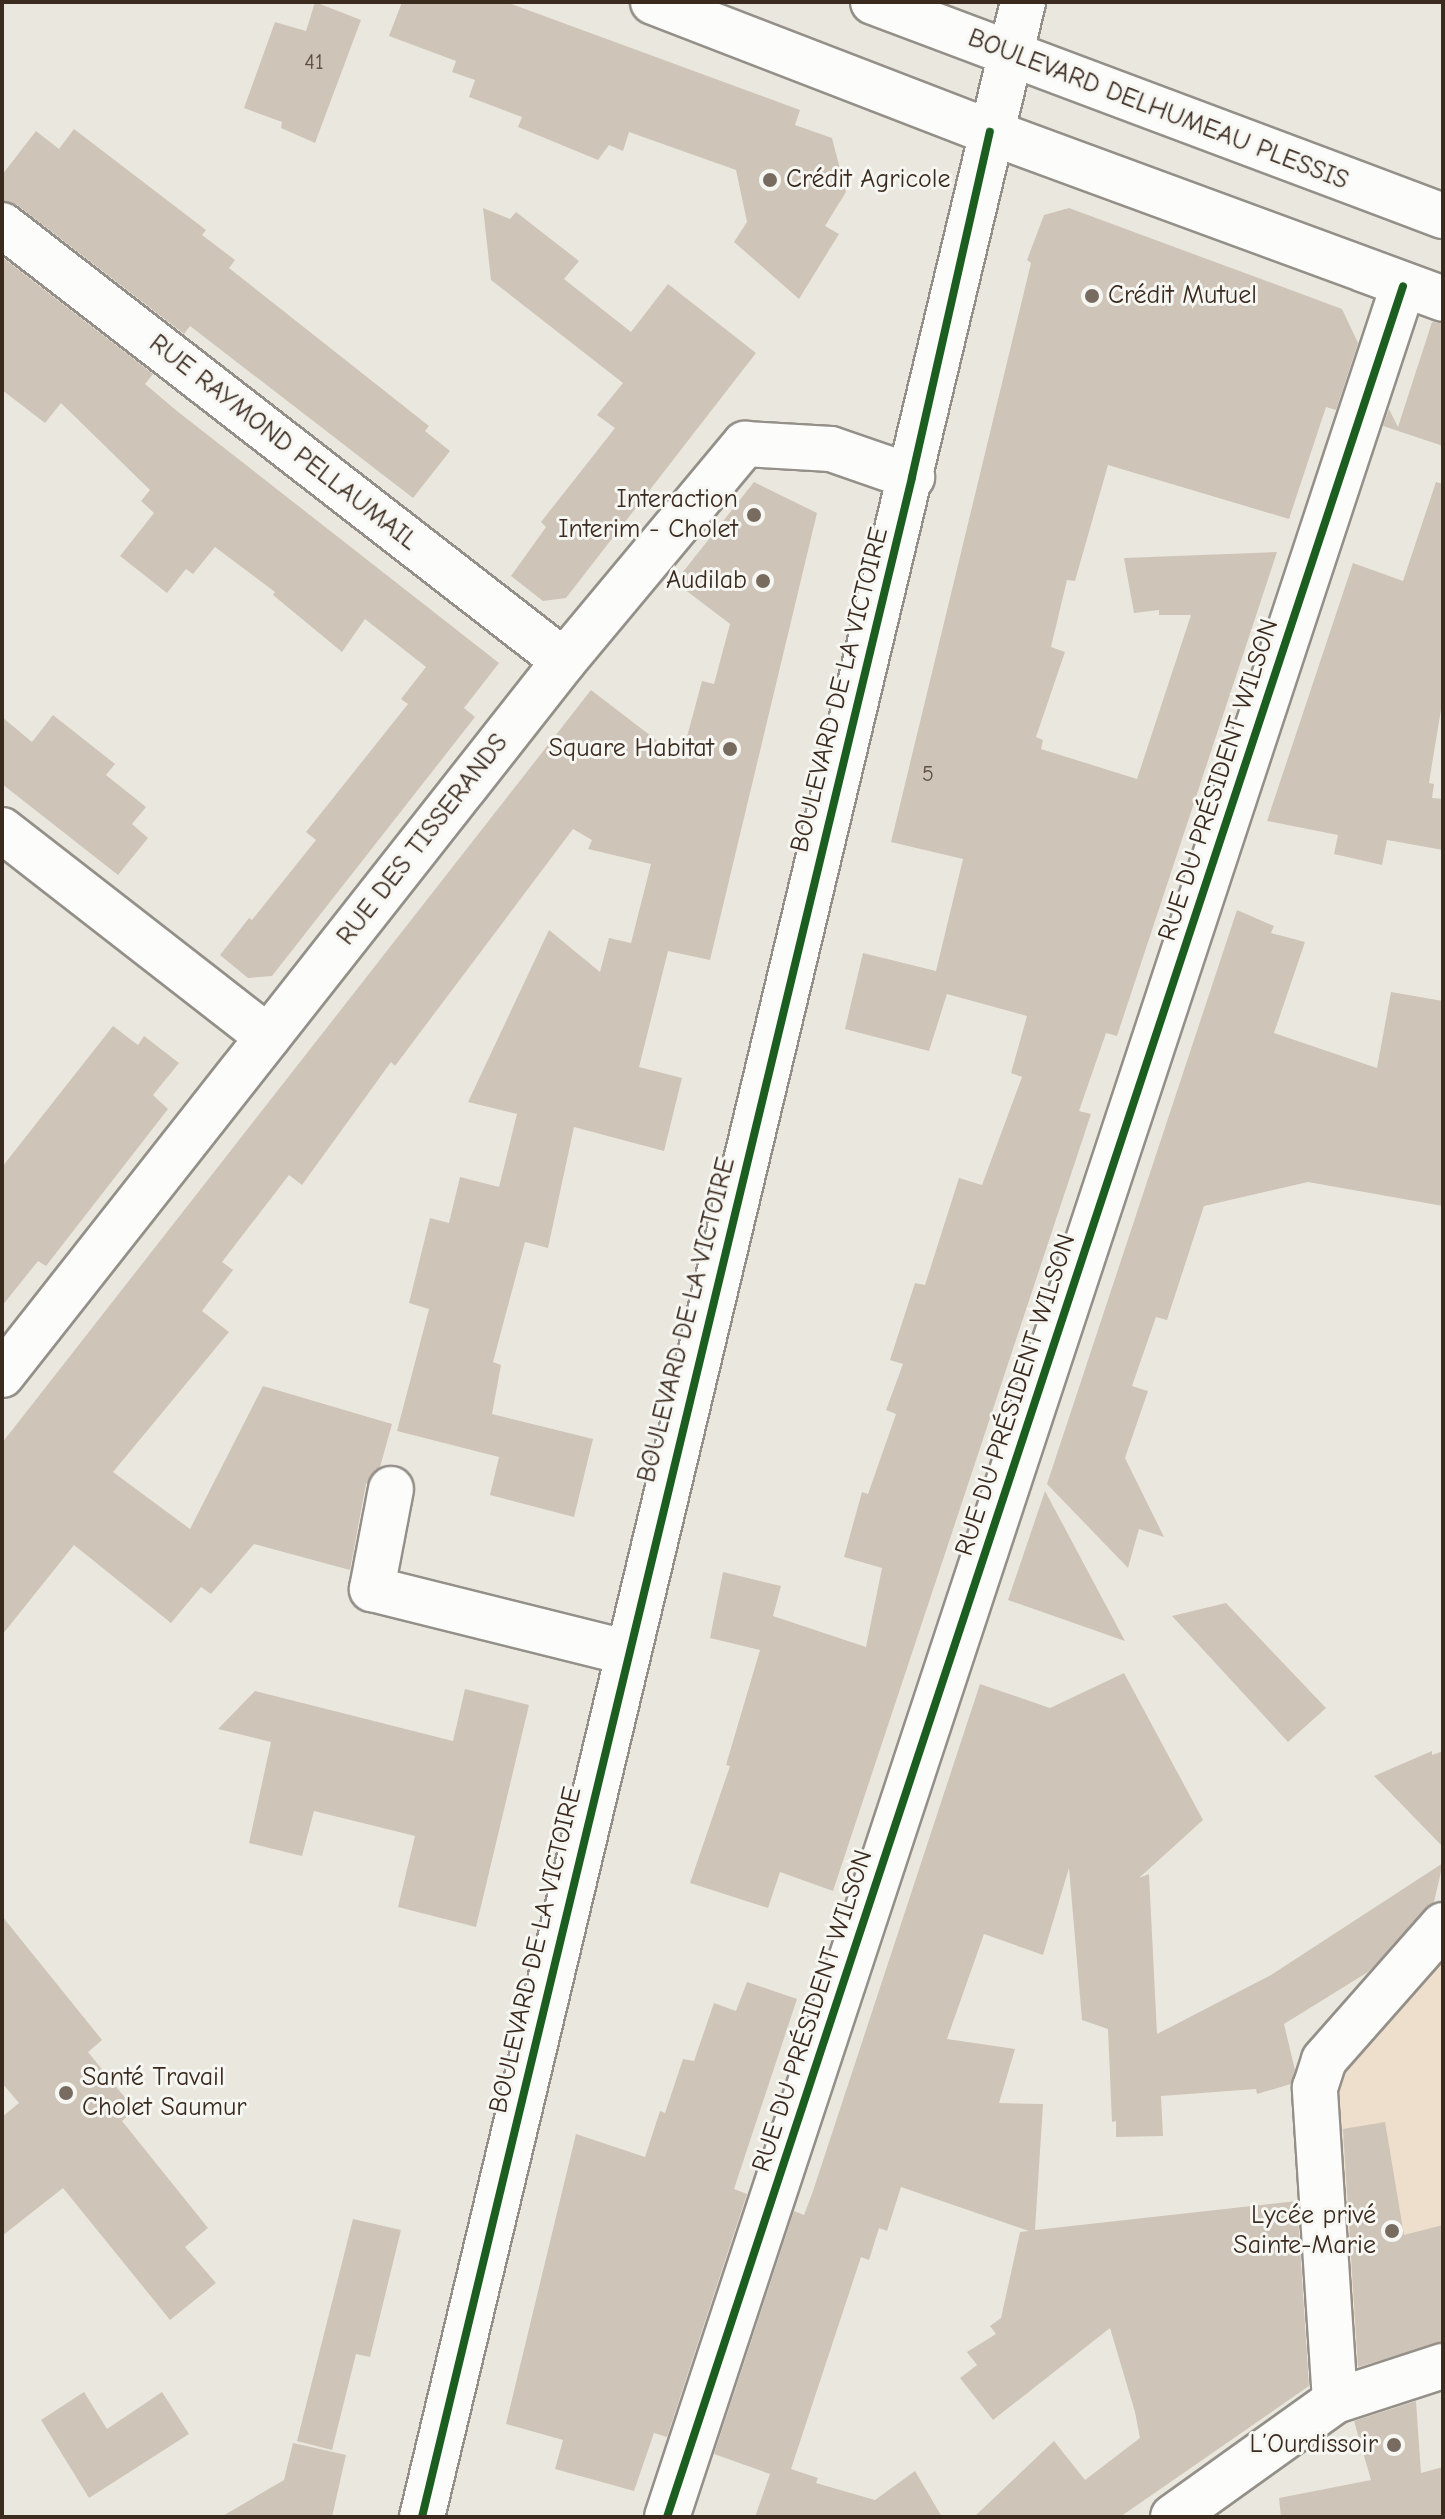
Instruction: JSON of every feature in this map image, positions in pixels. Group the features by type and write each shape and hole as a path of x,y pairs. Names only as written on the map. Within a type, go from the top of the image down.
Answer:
{"street":[{"path":"653,2 990,132 1423,292"},
{"name":"BOULEVARD DELHUMEAU PLESSIS","path":"873,2 1443,216"},
{"name":"BOULEVARD DE LA VICTOIRE","path":"422,2517 912,477 990,132 1023,2"},
{"name":"RUE RAYMOND PELLAUMAIL","path":"2,225 564,661"},
{"name":"RUE DU PRÉSIDENT WILSON","path":"667,2517 1291,626 1423,292"},
{"name":"RUE DES TISSERANDS","path":"2,1375 564,661 745,444 831,449 912,477"},
{"path":"2,830 268,1037"},
{"path":"391,1489 372,1589 628,1653"},
{"path":"1335,2401 1315,2088 1324,2060 1443,1925"},
{"path":"1173,2517 1335,2401 1443,2366"}],"shaded area":[{"name":"Lycée privé Sainte-Marie","path":"1443,1954 1443,2343 1365,2369 1355,2364 1326,2094"}],"building":[{"path":"315,2 361,20 315,143 281,128 282,122 244,108 275,22 306,31"},
{"path":"402,2 506,2 800,110 795,125 832,138 846,192 825,226 839,234 799,299 734,242 747,222 736,170 629,132 623,151 609,145 598,160 518,127 522,117 469,97 475,80 452,72 456,61 389,36"},
{"path":"74,129 206,230 202,235 235,260 229,268 429,426 425,431 450,451 413,498 190,326 184,334 17,205 2,201 2,175 36,131 59,149"},
{"path":"483,208 510,219 516,212 579,261 564,279 631,332 668,284 756,353 566,598 543,601 511,576 546,527 541,522 615,428 597,415 623,383 491,280"},
{"path":"1069,208 1342,309 1358,343 1336,410 1326,407 1289,519 1108,465 1075,581 1067,580 1051,647 1065,652 1036,737 1043,740 1041,749 1137,779 1191,615 1159,615 1159,610 1134,613 1124,558 1277,552 1117,1036 1106,1033 1079,1111 1091,1114 833,1891 780,1872 768,1908 690,1883 730,1766 726,1765 760,1650 710,1638 723,1572 781,1586 773,1616 866,1647 882,1568 844,1557 862,1492 868,1494 896,1414 886,1410 903,1364 890,1360 915,1283 925,1285 959,1178 982,1185 1022,1077 1011,1073 1027,1016 947,994 929,1051 845,1029 863,953 936,971 963,859 891,842 1031,263 1027,260 1044,215"},
{"path":"2,257 153,374 145,384 177,411 499,663 464,708 475,717 272,976 248,978 220,955 316,840 306,832 408,704 401,699 426,667 365,619 342,652 273,595 275,592 215,547 193,574 186,569 167,593 120,556 154,513 141,501 150,490 61,403 45,423 2,390"},
{"path":"1432,322 1443,323 1443,446 1383,426 1389,409 1398,427"},
{"path":"754,482 817,513 710,960 668,951 639,1067 682,1078 664,1151 574,1127 548,1248 525,1242 493,1362 501,1365 492,1414 593,1439 574,1517 490,1495 499,1457 397,1431 429,1309 409,1303 430,1218 449,1223 460,1177 499,1187 517,1114 468,1102 549,930 600,972 609,938 631,943 651,864 588,849 592,840 573,829 395,1066 391,1062 302,1185 289,1175 222,1262 233,1270 202,1311 229,1332 113,1472 190,1529 263,1386 392,1424 380,1467 366,1484 350,1570 254,1544 211,1594 201,1587 171,1623 74,1545 2,1635 2,1443 591,690 681,759 702,681 714,684 730,624 675,582"},
{"path":"1436,482 1443,484 1443,697 1429,783 1434,784 1432,798 1443,799 1443,850 1387,840 1382,865 1334,854 1338,835 1267,821 1353,563 1403,581"},
{"path":"53,715 115,764 106,775 146,807 132,824 148,838 118,875 2,784 2,717 32,742"},
{"path":"1237,910 1274,926 1271,933 1305,942 1274,1033 1377,1068 1391,992 1443,1001 1443,1206 1308,1182 1204,1206 1167,1320 1156,1317 1132,1386 1148,1391 1125,1458 1164,1537 1139,1529 1128,1568 1047,1484"},
{"path":"113,1026 138,1045 144,1036 179,1063 153,1095 168,1109 46,1266 38,1261 2,1306 2,1167"},
{"path":"1045,1491 1125,1641 1008,1600"},
{"path":"1226,1603 1326,1708 1288,1742 1172,1616"},
{"path":"1124,1673 1203,1820 1139,1878 1149,1874 1157,2034 1271,1975 1443,1863 1434,1902 1368,1972 1284,2024 1295,2070 1291,2084 1257,2094 1256,2089 1161,2096 1163,2136 1116,2137 1116,2121 1112,2122 1108,2029 1082,2020 1069,1868 1043,1955 984,1934 947,2039 1015,2049 999,2103 1043,2104 1035,2230 1297,2201 1309,2386 1120,2517 974,2517 1054,2441 1085,2480 1140,2438 1135,2412 1110,2328 993,2420 960,2378 977,2365 967,2352 996,2334 990,2326 1001,2318 1020,2232 1029,2231 901,2187 887,2231 879,2228 869,2260 861,2257 791,2469 818,2478 816,2483 875,2500 915,2471 942,2517 755,2517 770,2474 714,2454 794,2211 804,2215 813,2191 980,1684 1050,1708"},
{"path":"465,1689 529,1705 476,1927 398,1907 415,1836 314,1811 302,1856 249,1843 271,1742 218,1729 255,1691 453,1741"},
{"path":"1432,1751 1432,1755 1443,1751 1443,1847 1374,1776"},
{"name":"Santé Travail Cholet Saumur","path":"2,1916 102,2040 88,2052 135,2110 122,2121 208,2228 185,2247 216,2283 170,2320 63,2188 2,2236 2,2117 19,2103 2,2083"},
{"path":"747,1982 797,1999 734,2189 747,2194 667,2437 654,2433 634,2491 555,2469 563,2440 506,2424 576,2134 645,2157 660,2111 665,2113 683,2059 694,2061 714,2003 736,2011"},
{"path":"1385,2122 1404,2235 1443,2225 1443,2342 1358,2367 1343,2129"},
{"path":"353,2219 401,2230 370,2357 356,2354 332,2450 297,2441"},
{"path":"84,2392 107,2429 162,2392 189,2434 89,2498 41,2420"},
{"path":"1416,2401 1421,2473 1443,2467 1443,2517 1281,2517 1279,2498 1371,2480 1354,2421"},
{"path":"293,2443 346,2455 332,2517 221,2517 284,2480"}],"cycle path":[{"path":"422,2517 912,477 990,132"},
{"path":"667,2517 1403,286"}],"place":[{"name":"Crédit Agricole","path":"770,180"},
{"name":"Crédit Mutuel","path":"1092,296"},
{"name":"Interaction Interim - Cholet","path":"754,515"},
{"name":"Audilab","path":"763,581"},
{"name":"Square Habitat","path":"730,749"},
{"name":"Santé Travail Cholet Saumur","path":"66,2093"},
{"name":"Lycée privé Sainte-Marie","path":"1392,2231"},
{"name":"L’Ourdissoir","path":"1394,2445"}]}
